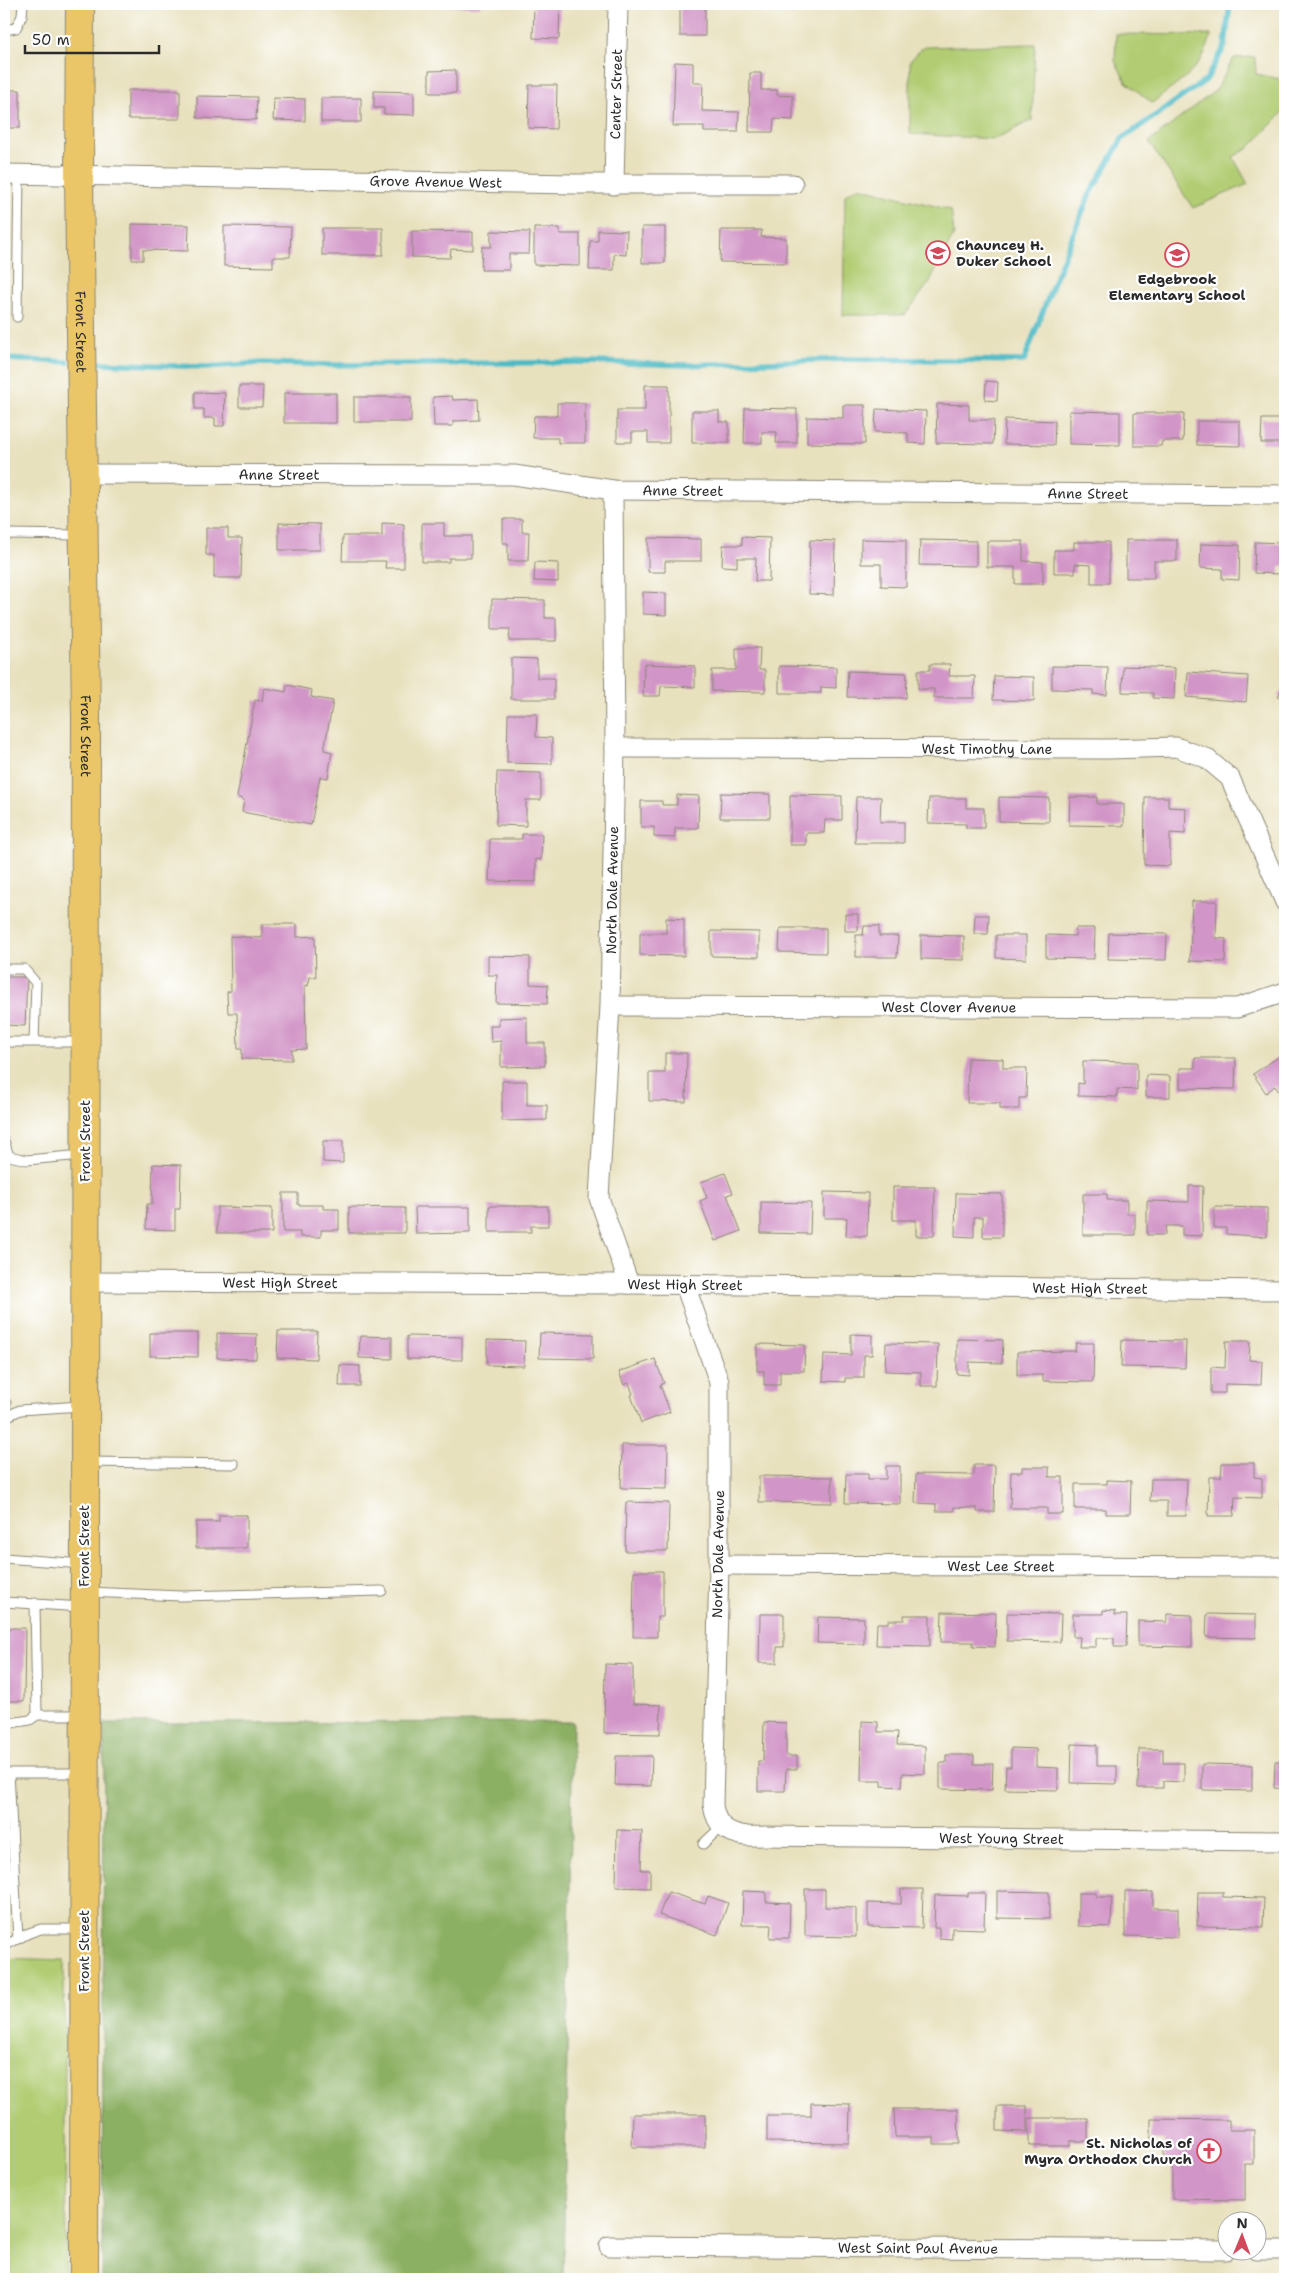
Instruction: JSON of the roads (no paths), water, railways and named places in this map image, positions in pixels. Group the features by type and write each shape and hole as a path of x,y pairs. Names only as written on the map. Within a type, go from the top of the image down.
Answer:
{"main road":[{"name":"Front Street","path":"80,4 79,176 86,718 84,2279"}],"street":[{"name":"Center Street","path":"614,184 618,4"},
{"name":"Grove Avenue West","path":"12,175 614,184 793,184"},
{"name":"Anne Street","path":"83,474 514,475 613,490 1285,496"},
{"name":"North Dale Avenue","path":"613,490 615,748 610,1006 599,1198 629,1284"},
{"name":"West Timothy Lane","path":"615,748 1109,750 1176,747 1206,758 1230,778 1284,893"},
{"name":"West Clover Avenue","path":"610,1006 1237,1008 1285,992"},
{"name":"West High Street","path":"85,1282 629,1284 1285,1290"},
{"name":"North Dale Avenue","path":"685,1285 719,1382 719,1565 713,1805 715,1816 721,1828"},
{"name":"West Lee Street","path":"719,1565 1285,1567"},
{"name":"West Young Street","path":"721,1828 732,1834 747,1836 1285,1841"},
{"name":"West Saint Paul Avenue","path":"608,2246 1216,2250"},
{"path":"1266,2250 1285,2250"}],"lane":[{"path":"4,30 16,28 20,24 23,4"},
{"path":"12,175 17,317"},
{"path":"4,534 84,535"},
{"path":"4,969 24,969 36,983 34,1042"},
{"path":"4,1042 85,1042"},
{"path":"4,1141 9,1156 27,1160 85,1155"},
{"path":"4,1418 20,1410 84,1405"},
{"path":"84,1462 234,1464"},
{"path":"4,1558 84,1564"},
{"path":"4,1602 35,1603 181,1596 382,1591"},
{"path":"35,1603 38,1715"},
{"path":"4,1724 30,1720 38,1715 84,1715"},
{"path":"18,1939 7,1773 84,1773"},
{"path":"704,1844 721,1828"},
{"path":"4,1946 42,1929 84,1928"}],"waterway":[{"path":"100,363 205,367 262,363 328,365 594,362 686,365 848,359 1024,361 1089,196 1122,139 1206,80 1225,46 1230,4"},
{"path":"4,359 68,362"}],"place":[{"name":"Chauncey H. Duker School","path":"938,253"},
{"name":"Edgebrook Elementary School","path":"1177,255"},
{"name":"St. Nicholas of Myra Orthodox Church","path":"1209,2151"}]}
